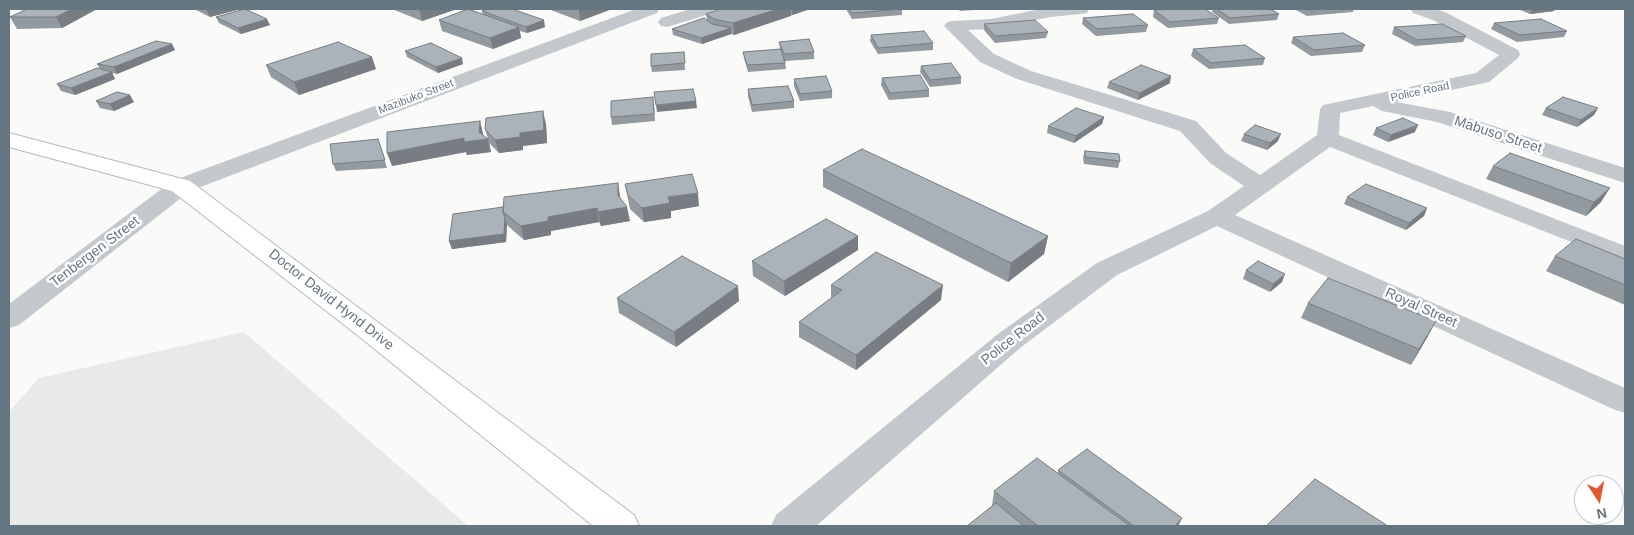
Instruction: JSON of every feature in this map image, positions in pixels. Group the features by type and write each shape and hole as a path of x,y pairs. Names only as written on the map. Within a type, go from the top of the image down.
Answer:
{"main road":[{"name":"Doctor David Hynd Drive","path":"9,140 181,186 372,331 620,526"}],"street":[{"name":"Mazibuko Street","path":"181,186 651,9"},
{"path":"667,22 707,9"},
{"path":"1081,9 1049,10 991,24 953,26 986,58 1024,74 1112,104 1188,126 1218,158 1260,186"},
{"name":"Police Road","path":"790,526 1016,335 1107,269 1217,216 1328,138 1330,109 1369,103 1482,78 1511,54 1439,16 1419,9"},
{"name":"Mabuso Street","path":"1369,103 1442,117 1625,176"},
{"path":"1328,138 1625,255"},
{"name":"Tenbergen Street","path":"9,318 181,186"},
{"name":"Royal Street","path":"1217,216 1625,400"}],"shaded area":[{"path":"244,332 468,526 9,526 9,412 39,378"}],"building":[{"path":"27,9 72,9 56,17 10,17"},
{"path":"245,9 267,19 238,28 216,17"},
{"path":"468,9 519,27 490,38 439,20"},
{"path":"489,9 512,9 544,20 526,27 482,11"},
{"path":"721,9 778,9 733,23 714,19 706,14"},
{"path":"849,9 902,9 852,13"},
{"path":"1205,9 1219,18 1170,22 1154,10"},
{"path":"1217,9 1270,9 1279,14 1230,18"},
{"path":"1133,14 1148,25 1097,29 1083,18"},
{"path":"704,18 712,24 731,28 701,38 672,29"},
{"path":"1541,19 1567,31 1520,35 1494,23"},
{"path":"1035,20 1048,32 995,36 984,24"},
{"path":"1442,24 1466,36 1417,40 1394,27"},
{"path":"924,31 933,43 878,48 871,35"},
{"path":"1343,33 1365,45 1314,50 1293,37"},
{"path":"809,39 814,52 784,54 779,42"},
{"path":"156,41 172,44 114,67 97,64"},
{"path":"338,42 372,57 294,82 266,65"},
{"path":"431,43 462,58 436,67 405,51"},
{"path":"1245,45 1265,58 1211,63 1193,49"},
{"path":"781,49 785,63 747,65 743,52"},
{"path":"684,52 685,63 651,66 651,54"},
{"path":"951,63 961,77 930,80 921,66"},
{"path":"1141,65 1171,76 1140,93 1109,82"},
{"path":"97,68 112,72 71,88 57,84"},
{"path":"920,75 929,90 890,93 882,78"},
{"path":"826,76 832,91 800,94 794,79"},
{"path":"788,86 794,101 752,105 748,89"},
{"path":"693,89 696,101 656,105 654,92"},
{"path":"117,92 130,95 110,104 96,101"},
{"path":"653,97 654,114 611,117 611,101"},
{"path":"1563,97 1598,108 1581,120 1546,108"},
{"path":"1076,108 1104,117 1076,136 1048,126"},
{"path":"543,111 544,130 520,133 520,137 495,140 485,129 486,118"},
{"path":"1403,118 1418,125 1391,135 1376,128"},
{"path":"480,121 479,132 488,139 464,142 464,138 387,153 387,132"},
{"path":"1255,125 1281,134 1270,143 1244,134"},
{"path":"378,139 385,160 333,164 330,144"},
{"path":"862,149 1048,236 1011,263 823,170"},
{"path":"1085,151 1119,154 1120,161 1085,157"},
{"path":"1510,153 1610,188 1594,202 1493,166"},
{"path":"692,174 698,193 668,197 670,203 642,208 628,195 625,184"},
{"path":"618,183 618,195 627,207 598,212 597,208 548,217 548,221 521,226 503,212 504,197"},
{"path":"1366,184 1427,208 1409,223 1347,197"},
{"path":"503,207 505,217 504,234 449,241 453,214"},
{"path":"826,219 858,236 784,281 752,261"},
{"path":"1576,239 1625,259 1625,285 1555,256"},
{"path":"876,252 943,285 856,355 799,322 842,290 831,285"},
{"path":"682,256 738,286 674,332 617,298"},
{"path":"1258,261 1285,274 1273,284 1246,270"},
{"path":"1328,278 1436,321 1419,349 1308,303"},
{"path":"1087,449 1182,518 1175,526 1134,526 1058,470"},
{"path":"1037,458 1130,526 1038,526 994,491"},
{"path":"1315,479 1388,526 1266,526"},
{"path":"996,503 1024,526 967,526"}]}
